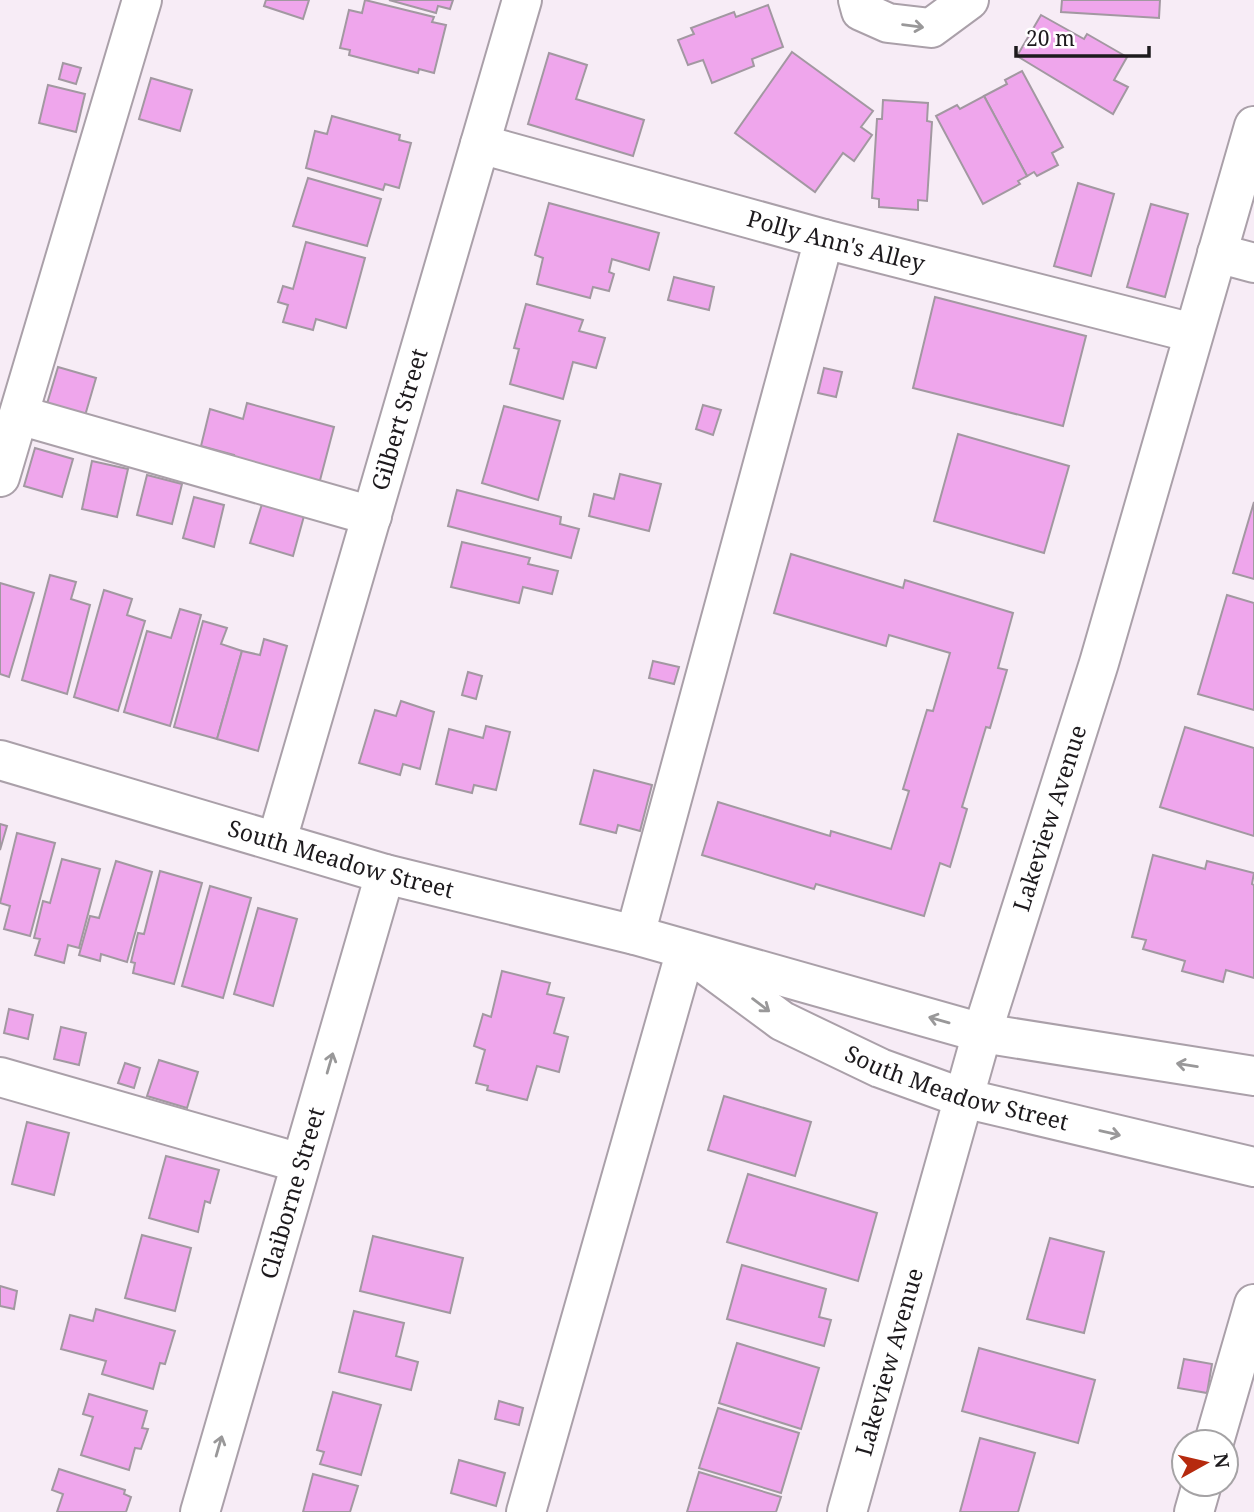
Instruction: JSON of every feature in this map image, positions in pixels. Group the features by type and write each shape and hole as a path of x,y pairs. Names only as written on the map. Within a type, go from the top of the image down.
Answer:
{"street":[{"path":"2,461 19,415 142,0"},
{"name":"Gilbert Street","path":"277,840 522,0"},
{"path":"858,0 861,11 888,23 931,28 969,0"},
{"name":"Lakeview Avenue","path":"847,1512 982,1033 1100,663 1254,126"},
{"name":"Polly Ann's Alley","path":"480,144 824,239 1193,333"},
{"path":"635,935 824,239"},
{"path":"1217,253 1254,263"},
{"path":"19,415 372,516"},
{"name":"South Meadow Street","path":"0,760 385,874 635,935 982,1033 1254,1076"},
{"name":"Claiborne Street","path":"200,1512 385,874"},
{"path":"526,1512 686,950"},
{"name":"South Meadow Street","path":"686,950 782,1021 880,1068 963,1098 1254,1167"},
{"path":"0,1077 300,1163"},
{"path":"1218,1428 1254,1304"}],"building":[{"path":"266,0 309,0 303,19 264,6"},
{"path":"365,0 434,17 432,22 446,25 434,73 419,69 418,73 349,55 350,50 340,48 349,10 362,13"},
{"path":"389,0 453,0 450,9 438,6 436,13"},
{"path":"1062,0 1160,0 1159,18 1061,12"},
{"path":"768,5 783,47 752,59 754,66 712,83 703,60 688,65 678,40 694,34 691,28 734,12 736,17"},
{"path":"1041,15 1084,39 1087,34 1127,57 1114,80 1128,87 1113,114 1017,56"},
{"path":"792,52 873,111 861,127 872,135 854,161 843,153 815,192 735,133"},
{"path":"549,53 587,65 576,99 644,120 633,156 528,124"},
{"path":"63,63 81,68 76,84 59,79"},
{"path":"1022,71 1063,147 1052,153 1058,165 1037,176 1034,172 1027,176 984,96 1007,84 1005,80"},
{"path":"151,78 192,90 180,131 139,119"},
{"path":"48,85 85,94 76,132 39,123"},
{"path":"984,96 1027,176 1018,181 1020,184 983,204 936,116 957,105 960,109"},
{"path":"883,100 928,103 927,121 932,122 927,201 918,200 918,210 879,207 879,199 872,198 877,119 882,119"},
{"path":"332,116 400,135 399,140 411,143 399,188 385,184 383,190 306,168 315,131 327,134"},
{"path":"308,178 381,199 367,246 293,226"},
{"path":"1078,183 1114,194 1091,276 1054,266"},
{"path":"549,203 659,233 649,270 612,259 609,272 614,274 609,291 593,287 590,298 537,284 543,258 535,255"},
{"path":"1151,204 1188,214 1165,297 1127,287"},
{"path":"306,242 365,258 346,328 316,319 313,330 283,322 288,305 278,302 283,286 293,289"},
{"path":"674,277 714,287 709,310 668,300"},
{"path":"935,297 1086,336 1063,426 913,388"},
{"path":"526,304 583,320 579,331 605,338 596,368 573,362 563,399 510,384 519,349 514,348"},
{"path":"58,367 96,378 84,419 46,407"},
{"path":"824,368 842,372 836,397 818,393"},
{"path":"247,403 334,427 319,484 232,461 234,455 201,446 210,409 243,419"},
{"path":"703,405 721,410 713,435 696,429"},
{"path":"504,406 560,421 538,500 482,483"},
{"path":"958,434 1069,466 1044,553 934,521"},
{"path":"35,448 73,459 62,497 24,486"},
{"path":"92,461 128,469 117,517 82,509"},
{"path":"620,474 661,484 649,531 589,516 594,494 614,499"},
{"path":"147,475 182,484 172,524 137,515"},
{"path":"457,490 561,517 560,524 579,529 571,558 448,526"},
{"path":"194,497 224,505 214,547 183,538"},
{"path":"1254,502 1254,579 1233,573"},
{"path":"262,504 304,516 293,556 250,543"},
{"path":"462,542 530,558 528,564 558,571 552,594 523,587 519,603 451,587"},
{"path":"791,554 903,588 905,580 1013,613 998,668 1007,670 990,728 986,727 962,807 967,809 950,867 940,863 924,916 816,884 814,889 702,855 718,802 830,836 831,831 891,849 909,791 903,789 927,710 933,711 950,653 889,635 886,646 774,613"},
{"path":"50,575 76,582 71,599 90,605 67,694 22,680"},
{"path":"0,583 34,593 9,677 0,674"},
{"path":"104,590 132,599 127,615 145,621 118,711 74,697"},
{"path":"1227,595 1254,603 1254,710 1198,694"},
{"path":"180,609 201,615 170,726 124,712 147,631 171,638"},
{"path":"203,621 227,628 221,644 242,651 217,739 174,727"},
{"path":"264,639 287,646 258,751 217,739 242,651 260,655"},
{"path":"653,661 679,667 674,684 649,678"},
{"path":"468,672 482,676 476,699 462,695"},
{"path":"401,701 434,712 420,769 403,764 400,775 359,763 375,710 396,716"},
{"path":"486,726 510,732 496,790 474,785 472,793 436,784 449,729 483,738"},
{"path":"1185,727 1254,748 1254,836 1160,807"},
{"path":"594,770 652,785 640,831 618,825 616,833 580,824"},
{"path":"0,824 7,826 0,850"},
{"path":"17,833 55,843 30,936 4,929 10,906 0,903"},
{"path":"1153,855 1205,869 1207,861 1254,873 1254,978 1226,970 1223,982 1182,971 1185,961 1143,949 1146,940 1132,937"},
{"path":"62,859 100,869 79,948 68,945 64,963 35,955 40,939 34,938 43,901 50,903"},
{"path":"116,861 152,872 127,962 101,954 100,961 79,955 90,916 99,918"},
{"path":"160,871 202,883 174,984 133,973 135,963 131,962 138,933 144,934"},
{"path":"210,886 251,898 223,998 182,986"},
{"path":"258,908 297,919 273,1006 234,994"},
{"path":"502,971 550,983 547,994 564,998 554,1033 568,1037 559,1072 537,1066 527,1100 487,1090 488,1086 476,1083 485,1050 474,1046 483,1014 491,1017"},
{"path":"9,1009 33,1015 28,1039 4,1033"},
{"path":"61,1027 86,1033 79,1065 54,1059"},
{"path":"159,1060 198,1072 187,1108 147,1096"},
{"path":"125,1063 140,1068 134,1088 118,1083"},
{"path":"724,1096 811,1122 795,1176 708,1150"},
{"path":"27,1122 69,1133 54,1195 12,1184"},
{"path":"166,1156 219,1170 210,1203 205,1201 198,1232 149,1218"},
{"path":"748,1174 877,1213 858,1281 727,1242"},
{"path":"142,1235 191,1248 175,1311 125,1298"},
{"path":"373,1236 463,1258 450,1313 360,1291"},
{"path":"1050,1238 1104,1252 1084,1333 1027,1319"},
{"path":"742,1265 826,1289 819,1317 831,1320 824,1346 727,1319"},
{"path":"0,1286 17,1291 14,1309 0,1306"},
{"path":"96,1309 175,1331 165,1364 160,1363 153,1389 102,1374 106,1361 61,1349 70,1315 93,1321"},
{"path":"354,1311 404,1323 396,1356 418,1362 411,1390 339,1372"},
{"path":"737,1343 819,1368 801,1429 719,1403"},
{"path":"979,1348 1095,1380 1078,1443 962,1411"},
{"path":"1184,1359 1212,1364 1207,1393 1178,1388"},
{"path":"333,1392 381,1405 361,1475 320,1464 324,1452 317,1450"},
{"path":"89,1394 147,1411 142,1428 148,1429 141,1449 135,1448 129,1470 81,1455 93,1417 83,1414"},
{"path":"499,1401 523,1408 519,1425 495,1419"},
{"path":"718,1408 799,1433 781,1493 699,1468"},
{"path":"980,1438 1035,1453 1018,1512 960,1512"},
{"path":"459,1460 505,1473 496,1506 451,1493"},
{"path":"59,1469 125,1490 124,1494 131,1497 126,1512 57,1512 63,1494 52,1490"},
{"path":"699,1472 781,1497 776,1512 687,1512"},
{"path":"313,1474 358,1486 350,1512 303,1512"}]}
